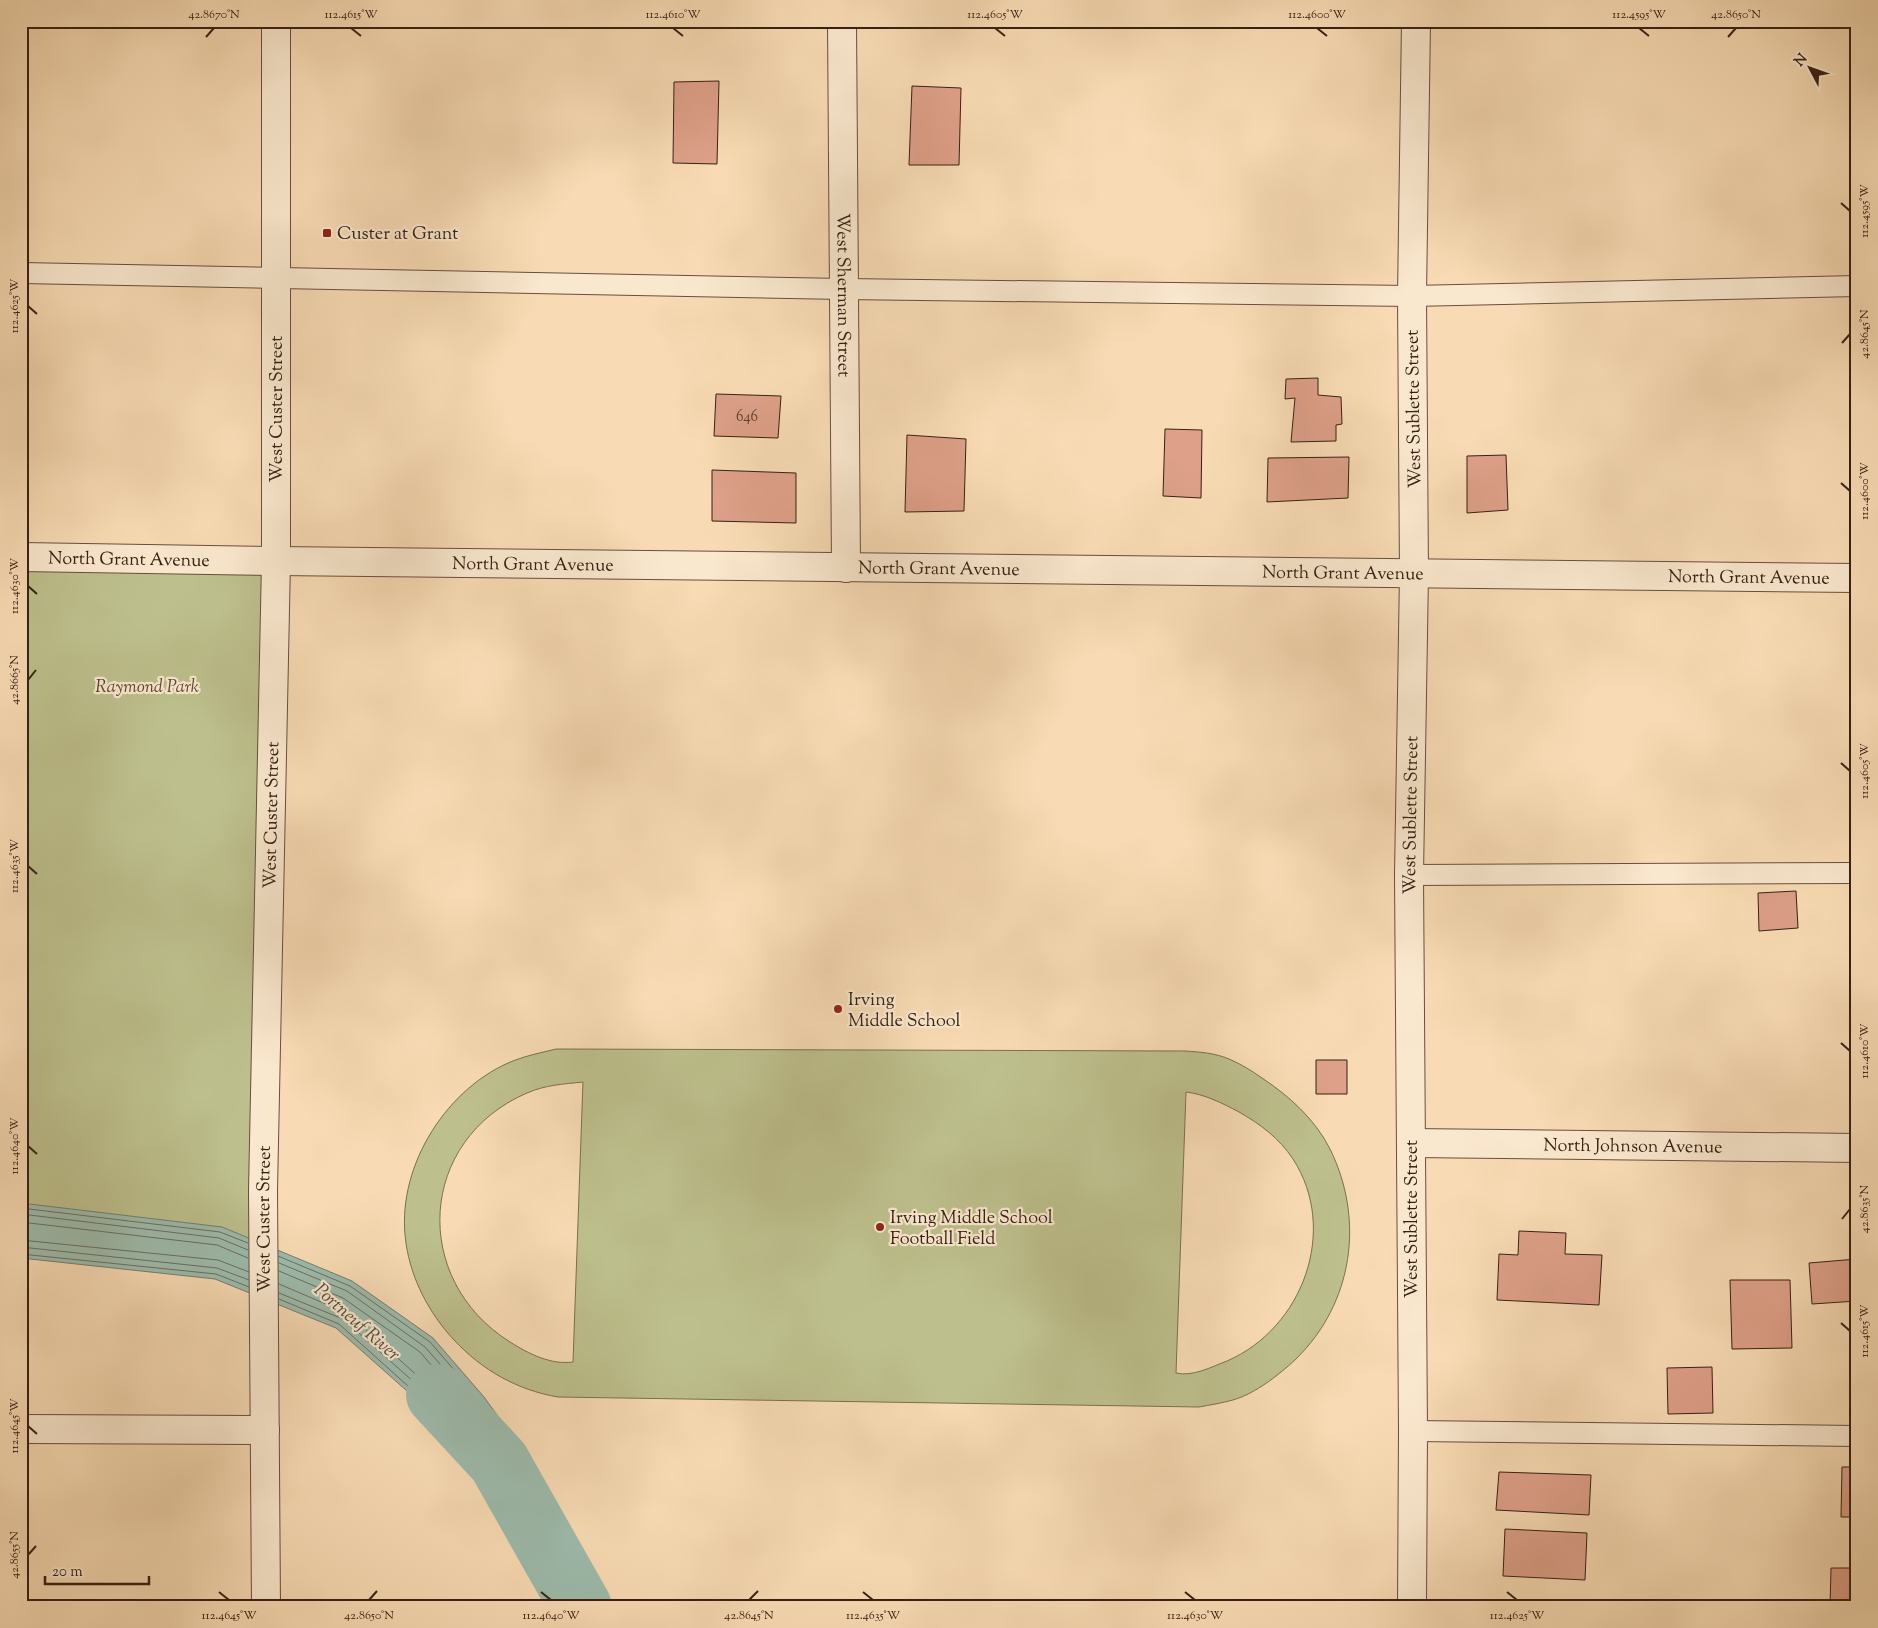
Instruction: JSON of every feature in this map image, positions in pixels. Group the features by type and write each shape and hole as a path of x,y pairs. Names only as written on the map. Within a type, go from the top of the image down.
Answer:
{"street":[{"name":"West Custer Street","path":"266,1607 263,1191 276,562 276,21"},
{"name":"West Sherman Street","path":"842,21 846,568"},
{"name":"West Sublette Street","path":"1412,1607 1413,1431 1409,875 1414,574 1412,296 1416,21"},
{"name":"North Grant Avenue","path":"21,557 276,562 1857,578"},
{"name":"North Johnson Avenue","path":"1411,1143 1857,1148"},
{"path":"21,1429 265,1430"}],"lane":[{"path":"21,273 844,289 1412,296 1857,286"},
{"path":"1409,875 1857,874"},
{"path":"1413,1431 1857,1436"}],"green space":[{"name":"Raymond Park","path":"21,557 276,561 264,1255 21,1206"},
{"name":"Irving Middle School Football Field","path":"556,1049 1185,1051 1218,1055 1246,1068 1282,1092 1309,1118 1330,1149 1341,1176 1350,1232 1348,1260 1341,1287 1330,1313 1315,1337 1296,1359 1282,1371 1267,1383 1241,1397 1199,1407 558,1397 543,1394 514,1384 488,1369 476,1361 445,1330 422,1295 412,1270 406,1243 405,1216 408,1189 416,1162 428,1137 444,1114 463,1093 485,1076 508,1063","holes":["583,1082 573,1362 557,1362 540,1358 525,1351 510,1342 478,1315 455,1283 443,1248 440,1212 447,1176 464,1143 491,1115 534,1090 555,1085","1186,1092 1220,1102 1254,1121 1269,1132 1288,1151 1293,1159 1306,1187 1313,1216 1312,1245 1306,1274 1293,1301 1276,1326 1254,1346 1227,1361 1202,1371 1182,1374 1176,1373"]}],"water":[{"path":"21,1203 222,1227 352,1281 433,1338 484,1397 521,1448 471,1470 416,1399 336,1328 215,1279 21,1258"}],"building":[{"path":"719,81 717,164 673,163 674,82"},
{"path":"912,86 961,88 959,165 909,165"},
{"path":"1318,378 1318,395 1341,397 1342,424 1336,425 1336,441 1291,442 1295,398 1285,399 1286,379"},
{"path":"716,394 781,396 778,438 714,436"},
{"path":"1165,429 1202,430 1201,498 1163,496"},
{"path":"907,435 966,439 964,511 905,512"},
{"path":"1506,455 1508,510 1467,513 1467,456"},
{"path":"1349,457 1348,498 1267,502 1268,458"},
{"path":"712,470 796,473 796,523 712,521"},
{"path":"1796,891 1798,928 1759,931 1758,893"},
{"path":"1316,1060 1347,1060 1347,1094 1316,1094"},
{"path":"1519,1231 1566,1233 1565,1254 1602,1255 1599,1305 1497,1300 1499,1254 1518,1255"},
{"path":"1857,1259 1857,1301 1812,1304 1809,1263"},
{"path":"1730,1280 1790,1280 1792,1348 1732,1349"},
{"path":"1712,1367 1713,1413 1668,1414 1667,1368"},
{"path":"1842,1467 1857,1467 1857,1517 1841,1517"},
{"path":"1499,1472 1591,1475 1589,1515 1496,1510"},
{"path":"1505,1529 1587,1533 1585,1580 1503,1576"},
{"path":"1831,1568 1857,1568 1857,1607 1830,1607"}],"waterway":[{"name":"Portneuf River","path":"437,1395 499,1462 581,1607"}],"place":[{"name":"Custer at Grant","path":"327,233"},
{"name":"Irving Middle School","path":"838,1009"},
{"name":"Irving Middle School Football Field","path":"880,1227"}]}
